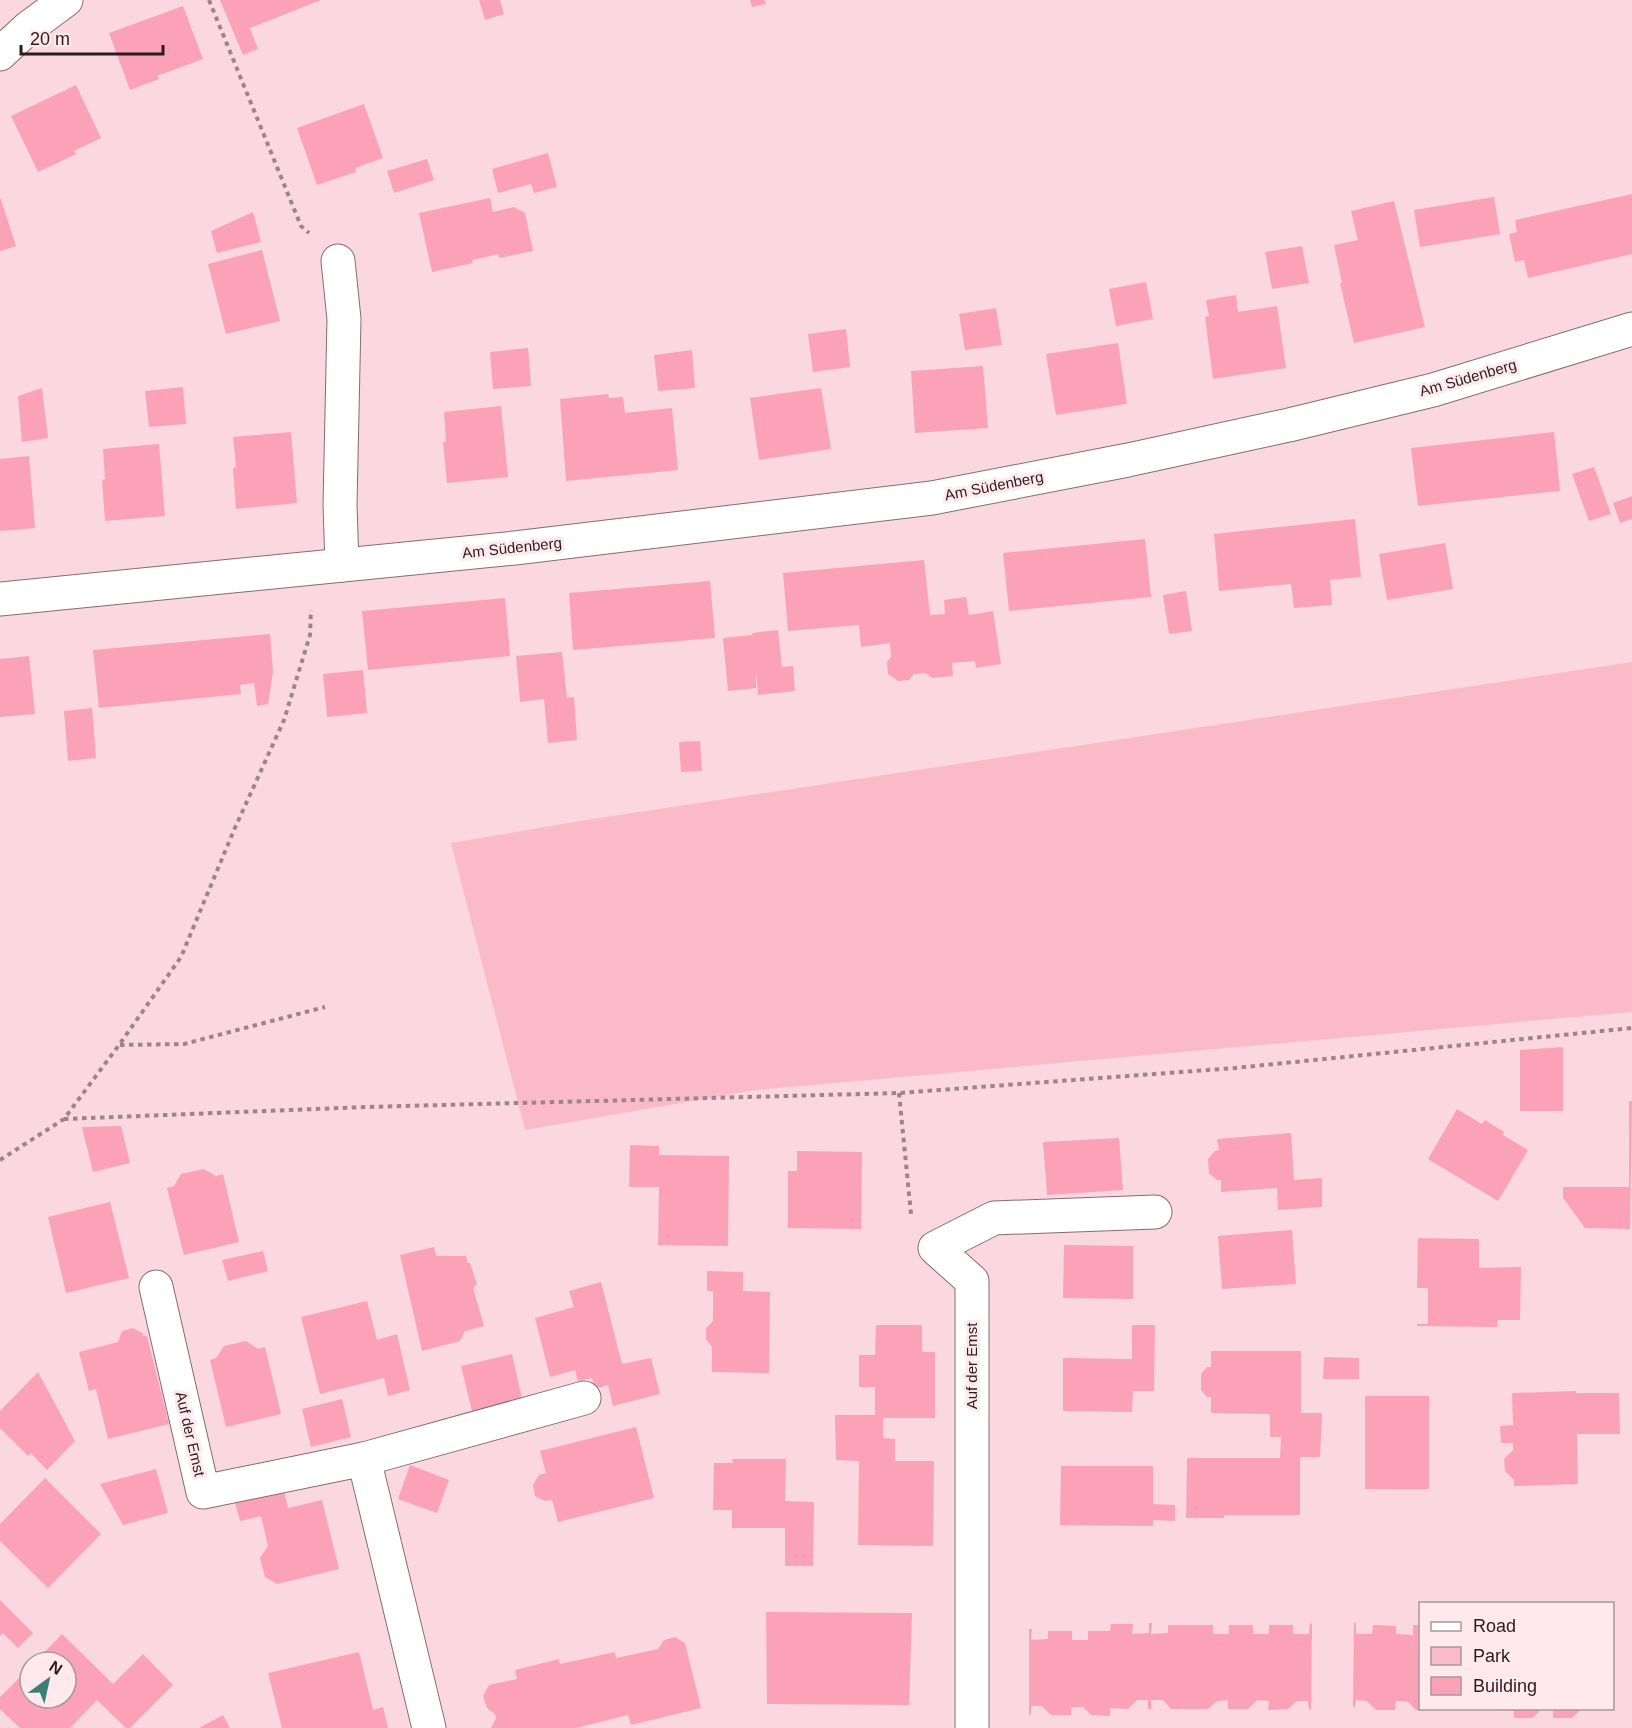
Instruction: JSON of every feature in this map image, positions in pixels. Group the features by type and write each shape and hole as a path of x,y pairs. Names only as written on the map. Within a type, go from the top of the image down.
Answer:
{"street":[{"path":"0,54 28,28 66,0"},
{"path":"327,566 340,505 344,319 338,261"},
{"name":"Am Südenberg","path":"0,599 515,548 933,498 1128,460 1433,390 1632,329"},
{"path":"935,1248 994,1218 1155,1212"},
{"name":"Auf der Emst","path":"935,1248 972,1281 972,1728"},
{"name":"Auf der Emst","path":"156,1287 203,1492 364,1459 584,1398"},
{"path":"364,1459 429,1728"}],"path":[{"path":"209,0 301,226 338,261"},
{"path":"0,1160 64,1119 181,957 234,830 284,720 310,635 327,566"},
{"path":"119,1045 183,1044 325,1007"},
{"path":"64,1119 366,1107 899,1093 1235,1068 1632,1028"},
{"path":"899,1093 913,1232 935,1248"}],"green space":[{"path":"1632,662 1632,1012 756,1090 525,1130 451,843 586,820"}],"building":[{"path":"220,0 321,0 250,28 258,49 243,55"},
{"path":"479,0 500,0 504,14 485,20"},
{"path":"750,0 765,0 766,4 752,7"},
{"path":"183,6 203,59 157,76 159,79 130,90 109,33"},
{"path":"76,85 101,138 74,151 76,154 38,172 11,116"},
{"path":"364,104 383,158 355,168 356,172 317,185 297,128"},
{"path":"548,153 557,187 534,193 531,184 498,193 492,169"},
{"path":"427,159 434,180 394,193 387,171"},
{"path":"1632,194 1632,254 1528,278 1524,260 1515,262 1509,234 1517,232 1515,220"},
{"path":"0,197 16,246 0,251"},
{"path":"1494,197 1500,234 1420,247 1414,210"},
{"path":"490,198 493,212 514,207 525,213 533,251 499,258 499,254 472,260 473,263 432,272 419,213"},
{"path":"1394,201 1425,327 1354,343 1334,245 1358,240 1351,211"},
{"path":"253,212 261,242 217,253 211,231"},
{"path":"1302,246 1309,283 1272,289 1265,252"},
{"path":"262,250 280,321 226,334 208,264"},
{"path":"1146,282 1153,319 1116,326 1109,289"},
{"path":"1236,295 1238,312 1277,306 1286,368 1213,379 1205,317 1209,316 1206,300"},
{"path":"996,308 1002,345 965,350 959,314"},
{"path":"846,329 850,367 813,372 808,334"},
{"path":"1118,343 1127,404 1056,415 1046,354"},
{"path":"528,348 531,386 493,389 490,352"},
{"path":"692,350 695,388 658,391 654,355"},
{"path":"983,366 988,428 915,433 911,371"},
{"path":"183,387 186,424 149,427 145,391"},
{"path":"42,388 48,438 22,442 18,396"},
{"path":"821,388 831,449 759,460 750,398"},
{"path":"608,394 609,398 623,397 625,413 672,408 678,470 566,481 560,399"},
{"path":"501,406 508,477 447,483 443,442 446,442 444,412"},
{"path":"291,432 297,503 236,509 233,437"},
{"path":"1554,432 1560,491 1418,506 1411,448"},
{"path":"159,444 165,516 105,521 102,480 105,479 103,449"},
{"path":"29,456 35,528 0,531 0,459"},
{"path":"1594,467 1611,514 1589,521 1572,474"},
{"path":"1632,496 1632,519 1620,523 1613,503"},
{"path":"1355,519 1361,577 1330,580 1332,605 1294,608 1291,584 1219,591 1214,534"},
{"path":"1145,539 1151,597 1009,611 1003,553"},
{"path":"1445,543 1453,589 1387,600 1379,554"},
{"path":"924,560 930,615 945,614 944,600 966,597 969,615 993,611 1001,664 976,668 975,661 952,663 953,676 932,678 926,673 914,674 909,680 898,681 888,674 887,662 891,657 890,643 861,647 859,625 788,631 783,573"},
{"path":"710,581 715,638 573,650 569,593"},
{"path":"1186,591 1192,631 1169,634 1163,595"},
{"path":"505,598 510,656 368,670 362,611"},
{"path":"778,630 782,667 793,666 795,691 758,695 756,671 756,688 728,691 723,638"},
{"path":"270,634 273,672 268,704 257,706 254,683 240,685 241,694 99,708 93,650"},
{"path":"562,652 567,698 574,697 577,740 548,743 544,699 520,702 516,656"},
{"path":"29,656 35,714 0,717 0,659"},
{"path":"363,670 367,713 327,717 323,674"},
{"path":"92,708 96,758 68,761 64,711"},
{"path":"700,741 702,771 681,772 679,742"},
{"path":"1563,1047 1563,1111 1520,1111 1520,1050"},
{"path":"1629,1101 1632,1101 1630,1229 1585,1228 1563,1198 1563,1187 1629,1187"},
{"path":"1457,1109 1482,1124 1485,1120 1504,1132 1503,1135 1528,1150 1498,1201 1428,1159"},
{"path":"121,1126 130,1163 93,1172 82,1127"},
{"path":"1291,1133 1294,1180 1322,1178 1322,1207 1278,1210 1277,1188 1221,1192 1221,1180 1217,1180 1209,1173 1208,1159 1219,1150 1217,1139"},
{"path":"1119,1138 1123,1190 1047,1195 1043,1142"},
{"path":"630,1145 659,1146 659,1155 729,1156 728,1246 658,1245 659,1187 629,1187"},
{"path":"797,1151 862,1152 861,1229 788,1228 788,1171 797,1171"},
{"path":"204,1169 216,1176 223,1174 239,1242 184,1255 167,1188 174,1186 181,1174"},
{"path":"110,1202 129,1278 66,1293 48,1217"},
{"path":"1292,1230 1296,1284 1222,1289 1218,1236"},
{"path":"1418,1238 1479,1239 1479,1268 1521,1267 1520,1320 1498,1320 1497,1327 1417,1326 1417,1324 1428,1324 1428,1288 1417,1288"},
{"path":"1064,1245 1133,1246 1133,1299 1063,1298"},
{"path":"434,1247 436,1256 466,1256 477,1284 473,1288 484,1326 465,1331 460,1341 422,1351 400,1255"},
{"path":"263,1251 268,1271 228,1281 222,1260"},
{"path":"707,1271 743,1272 743,1291 770,1292 769,1373 712,1372 712,1347 706,1339 706,1328 713,1321 713,1291 707,1291"},
{"path":"601,1282 622,1364 651,1358 660,1394 613,1406 608,1385 595,1389 592,1378 578,1381 575,1370 550,1377 535,1318 574,1307 569,1291"},
{"path":"367,1301 377,1340 397,1334 410,1390 388,1396 384,1378 320,1394 301,1317"},
{"path":"876,1325 922,1325 922,1352 935,1352 935,1418 883,1418 883,1438 895,1439 895,1461 934,1461 933,1546 858,1545 859,1461 836,1460 835,1415 875,1415 875,1387 859,1387 859,1355 875,1355"},
{"path":"1132,1325 1155,1325 1154,1391 1133,1391 1132,1412 1063,1411 1063,1358 1132,1359"},
{"path":"133,1328 143,1336 147,1336 169,1424 108,1439 96,1389 89,1391 79,1352 118,1342 122,1331"},
{"path":"246,1341 258,1349 265,1347 281,1414 226,1427 210,1360 216,1358 224,1346"},
{"path":"1211,1351 1301,1351 1301,1413 1322,1413 1320,1457 1300,1457 1300,1515 1224,1515 1224,1518 1186,1518 1187,1458 1280,1458 1281,1437 1270,1437 1270,1414 1211,1413 1211,1397 1207,1397 1201,1390 1201,1374 1207,1367 1211,1367"},
{"path":"512,1354 522,1399 472,1411 461,1366"},
{"path":"1324,1357 1359,1358 1359,1379 1323,1379"},
{"path":"38,1372 75,1441 47,1470 31,1453 28,1456 0,1428 0,1411"},
{"path":"1576,1391 1576,1393 1619,1393 1620,1434 1577,1434 1578,1484 1514,1486 1514,1480 1505,1471 1504,1459 1513,1450 1513,1443 1501,1443 1500,1426 1513,1425 1512,1393"},
{"path":"1365,1396 1429,1396 1429,1489 1365,1489"},
{"path":"342,1399 351,1437 311,1447 302,1409"},
{"path":"636,1427 654,1498 558,1522 552,1500 545,1501 535,1496 533,1485 539,1475 546,1473 540,1451"},
{"path":"732,1459 786,1459 785,1501 814,1502 813,1566 785,1566 785,1528 732,1528 732,1510 713,1510 714,1463 733,1463"},
{"path":"410,1465 449,1480 437,1513 398,1499"},
{"path":"1061,1466 1153,1466 1153,1504 1175,1505 1175,1521 1153,1520 1153,1526 1060,1525"},
{"path":"156,1469 168,1513 123,1525 100,1484"},
{"path":"45,1478 101,1534 48,1588 0,1541 0,1524"},
{"path":"283,1487 288,1508 322,1500 339,1569 277,1584 265,1577 260,1558 268,1546 261,1516 240,1521 234,1499"},
{"path":"0,1600 33,1633 18,1648 3,1633 0,1636"},
{"path":"766,1612 912,1613 909,1705 767,1704"},
{"path":"1149,1623 1152,1623 1151,1634 1168,1633 1168,1625 1213,1625 1213,1634 1229,1634 1229,1625 1253,1625 1253,1634 1269,1634 1269,1625 1293,1625 1293,1634 1309,1634 1310,1623 1312,1624 1311,1710 1308,1701 1297,1701 1288,1709 1268,1710 1269,1701 1257,1700 1248,1709 1228,1709 1228,1700 1217,1701 1208,1709 1171,1709 1163,1700 1151,1700 1151,1709 1148,1709 1148,1700 1137,1700 1128,1709 1110,1708 1110,1716 1091,1715 1083,1707 1071,1707 1071,1715 1051,1715 1042,1706 1031,1706 1031,1715 1029,1715 1029,1629 1032,1629 1031,1640 1048,1639 1048,1631 1072,1631 1072,1640 1088,1640 1088,1631 1110,1631 1111,1624 1133,1624 1132,1634 1149,1633"},
{"path":"1354,1623 1356,1623 1356,1634 1372,1634 1373,1625 1396,1626 1396,1634 1413,1635 1413,1625 1419,1625 1419,1710 1407,1701 1396,1701 1395,1710 1376,1710 1367,1701 1356,1700 1355,1707 1353,1707"},
{"path":"62,1634 113,1684 143,1654 173,1685 130,1728 126,1728 97,1700 70,1728 20,1728 0,1709 0,1697 18,1679 18,1710 78,1710 78,1650 47,1650"},
{"path":"675,1637 685,1643 701,1708 631,1725 628,1715 576,1728 491,1728 496,1718 495,1714 487,1708 483,1696 489,1685 517,1679 515,1670 559,1659 560,1664 615,1652 616,1658 658,1649 664,1640"},
{"path":"359,1652 373,1710 383,1707 388,1728 282,1728 268,1673"},
{"path":"1499,1710 1541,1710 1532,1718 1514,1718 1514,1711"},
{"path":"1553,1710 1581,1710 1572,1718 1553,1718"},
{"path":"223,1715 230,1728 199,1728"}]}
